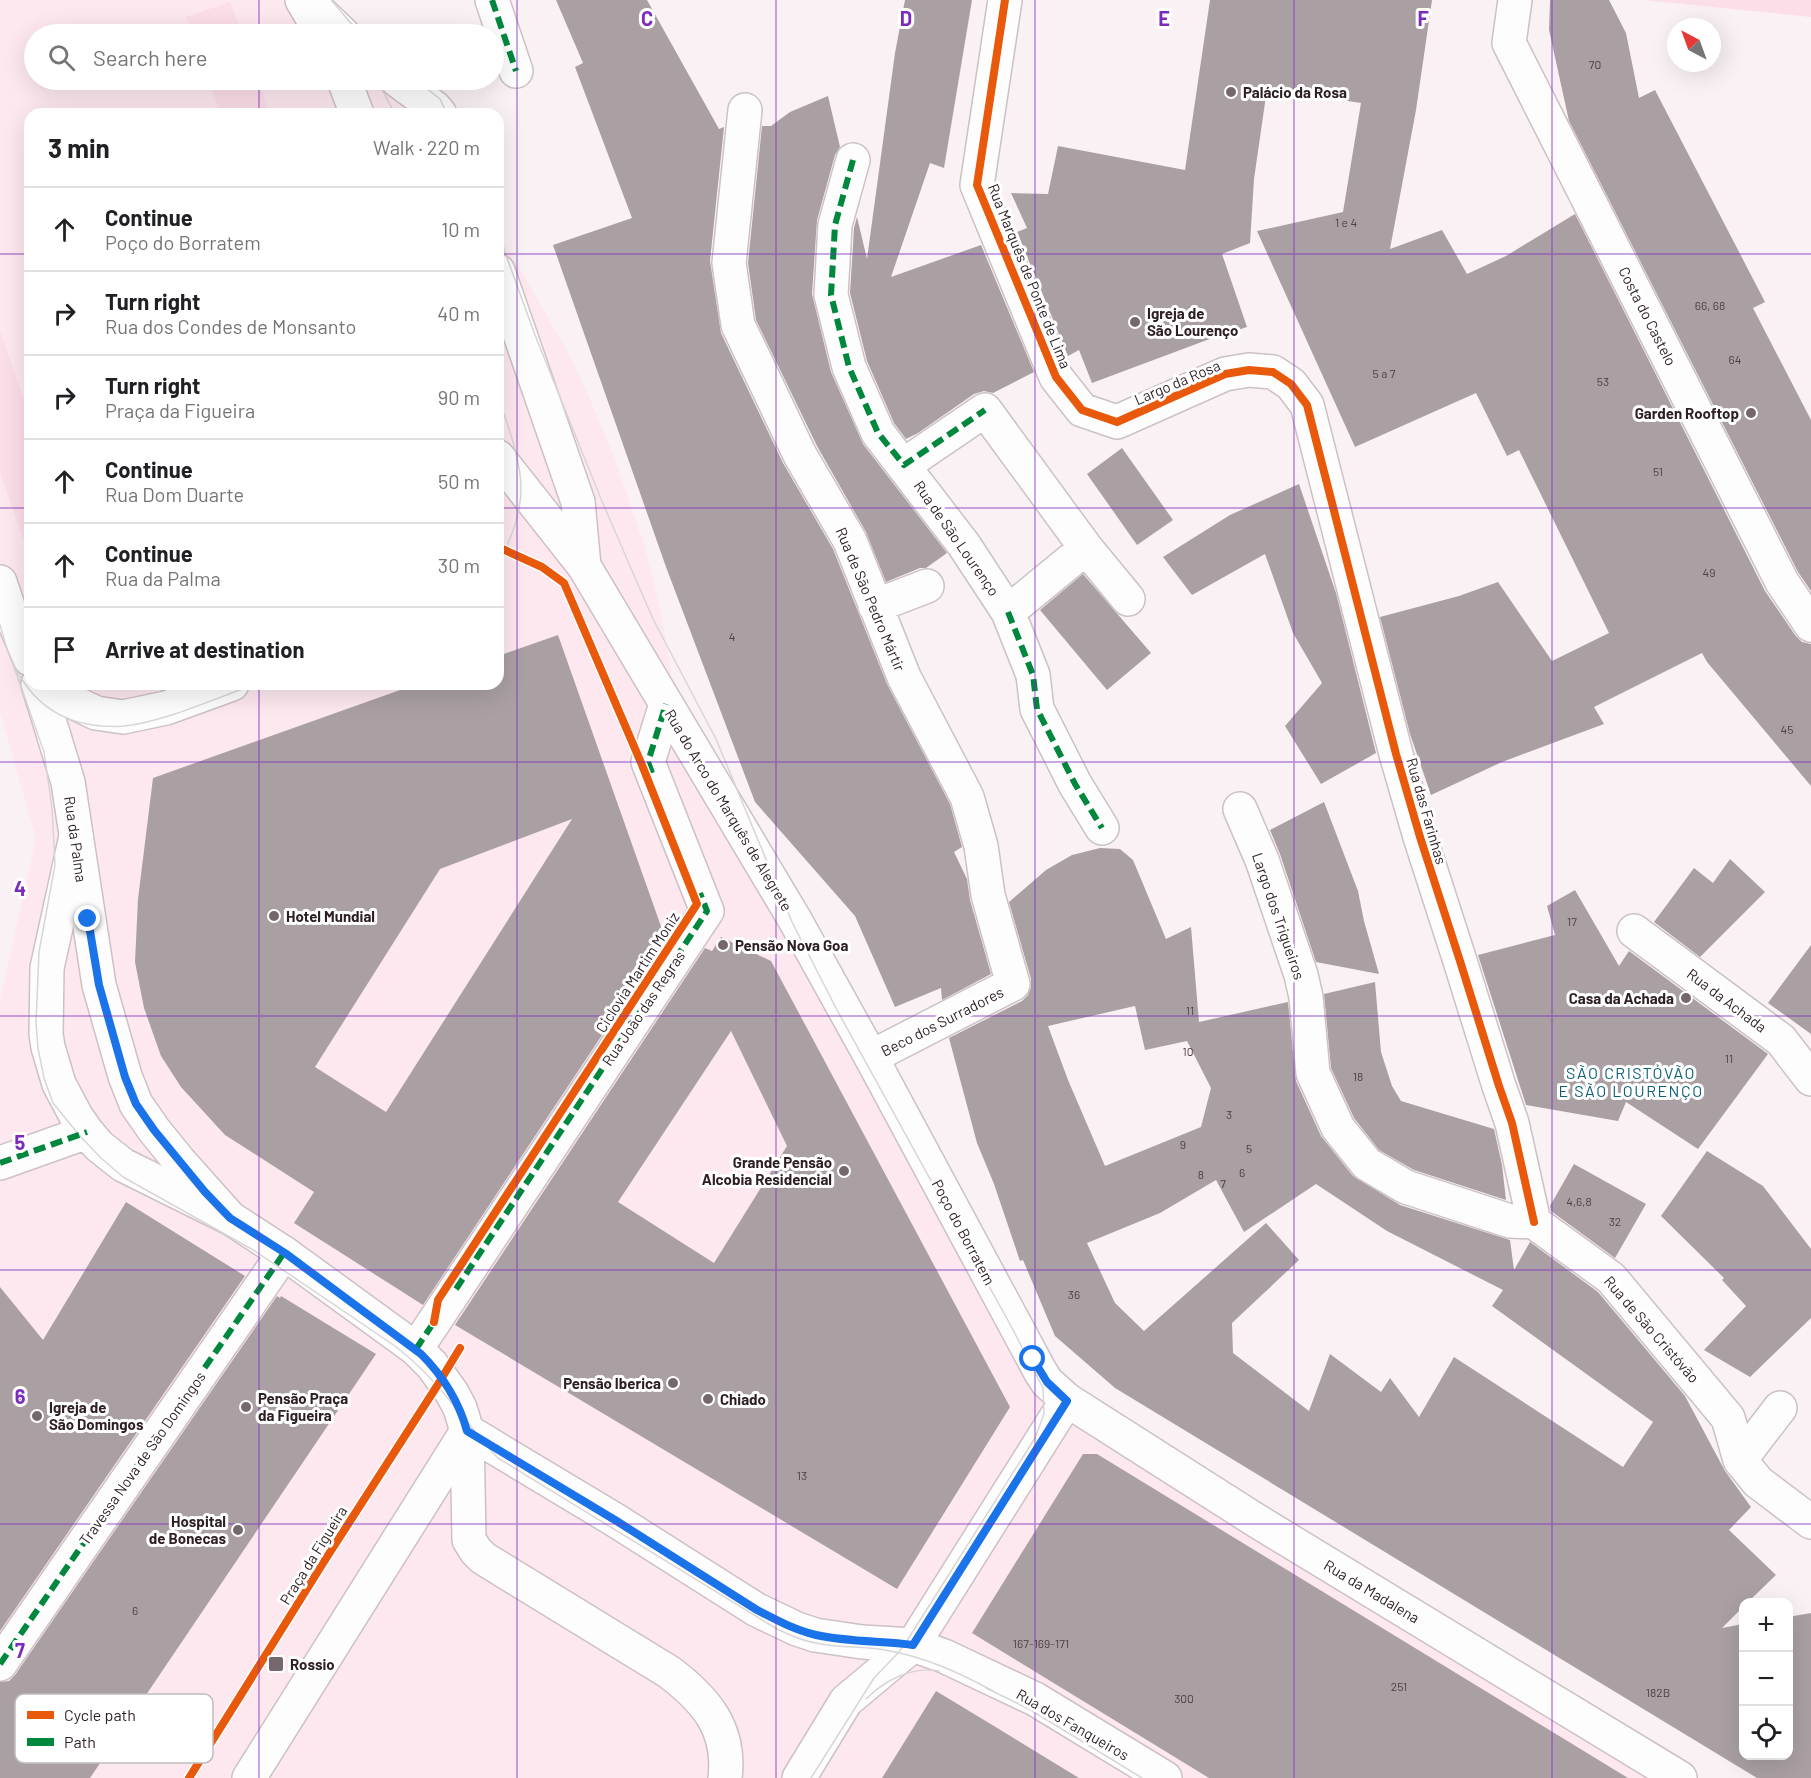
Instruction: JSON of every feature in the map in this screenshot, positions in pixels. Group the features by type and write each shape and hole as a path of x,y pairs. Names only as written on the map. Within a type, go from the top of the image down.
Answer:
{"street":[{"path":"302,0 316,24"},
{"path":"307,0 332,24"},
{"path":"492,0 500,24"},
{"name":"Rua Marquês de Ponte de Lima","path":"1005,0 977,185 1056,377 1082,410 1117,423"},
{"name":"Costa do Castelo","path":"1515,0 1509,43 1782,582 1811,625"},
{"path":"504,36 516,71"},
{"path":"348,90 355,108"},
{"path":"411,90 435,108"},
{"name":"Rua de São Pedro Mártir","path":"745,111 729,263 738,326 800,455 850,541 904,677 967,796 981,846 988,895 1013,984"},
{"name":"Rua de São Lourenço","path":"853,160 835,225 831,295 849,367 878,433 964,545 1008,612 1033,675 1037,709 1102,828"},
{"name":"Rua do Arco do Marquês de Alegrete","path":"504,288 578,502 584,566"},
{"name":"Largo da Rosa","path":"1117,423 1225,374 1249,370 1273,372 1291,384 1307,405"},
{"name":"Rua das Farinhas","path":"1307,405 1420,837 1512,1123 1534,1222"},
{"path":"904,465 985,410 1086,548 1128,599"},
{"name":"Rua do Arco do Marquês de Alegrete","path":"504,465 584,566 795,920 871,1057"},
{"path":"1008,612 1086,548"},
{"name":"Rua da Palma","path":"0,582 24,644"},
{"path":"875,606 927,586"},
{"name":"Rua da Palma","path":"40,690 68,782 102,997 125,1077 136,1104 154,1130 205,1192 230,1218"},
{"path":"58,690 73,702 96,712 123,717 166,708 216,690"},
{"name":"Rua João das Regras","path":"416,1349 707,910 648,762 666,704"},
{"name":"Largo dos Trigueiros","path":"1245,822 1262,860 1297,964 1306,997 1313,1073 1338,1128 1367,1164 1406,1187 1510,1221 1534,1222"},
{"path":"76,836 47,968 46,1034 59,1084 87,1132 99,1146 123,1165 230,1218 285,1253 416,1349 432,1365 460,1408 467,1431 469,1540 476,1551 483,1558 684,1683 716,1719 724,1741 725,1778"},
{"name":"Rua da Achada","path":"1634,931 1781,1040 1811,1079"},
{"name":"Beco dos Surradores","path":"871,1057 1013,984"},
{"name":"Poço do Borratem","path":"871,1057 1036,1365 1047,1382 1067,1401"},
{"path":"0,1163 87,1132"},
{"name":"Rua de São Cristóvão","path":"1534,1222 1611,1278 1728,1418 1740,1460"},
{"name":"Travessa Nova de São Domingos","path":"0,1664 285,1253"},
{"path":"799,1778 846,1701 913,1645 1067,1401"},
{"name":"Rua da Madalena","path":"1067,1401 1267,1527 1680,1778"},
{"path":"1780,1408 1740,1460 1758,1482 1811,1522"},
{"path":"467,1431 778,1621 815,1635 913,1645"},
{"path":"249,1778 467,1431"},
{"name":"Rua dos Fanqueiros","path":"913,1645 944,1656 1035,1699 1165,1778"}],"shaded area":[{"path":"0,0 330,0 348,24 24,24 24,90 396,90 410,108 24,108 24,690 504,690 504,243 567,351 614,457 642,536 651,570 663,623 673,686 748,867 1076,1428 1647,1778 0,1778 0,1000 36,839 0,711"},
{"path":"1644,0 1811,0 1811,17"},
{"path":"230,2 238,24 189,24 186,17"},
{"path":"212,90 262,90 268,108 218,108"},
{"path":"0,331 24,400 24,541 0,472"}],"building":[{"path":"556,0 647,0 719,129 724,127 710,261 721,333 783,463 833,549 887,684 950,804 962,847 954,852 967,879 970,900 991,974 942,1000 941,988 895,1007 855,916 755,802 666,567 553,245 632,218 575,67 583,63"},
{"path":"905,0 972,0 944,168 930,163 891,277 981,245 1034,372 993,393 984,391 974,394 906,439 894,423 867,361 850,293 854,228 857,217 867,259 895,53"},
{"path":"1210,0 1432,0 1416,110 1390,249 1442,230 1467,274 1506,256 1575,214 1765,591 1795,635 1802,642 1811,644 1811,786 1707,662 1702,653 1594,707 1604,724 1502,762 1431,795 1410,734 1380,617 1459,596 1498,582 1552,661 1609,633 1519,450 1507,456 1476,393 1355,447 1257,231 1343,212 1361,103 1267,89 1254,179 1250,243 1222,254 1247,327 1092,383 1079,350 1068,356 1017,232 1027,228 1011,193 1048,194 1058,146 1185,170"},
{"path":"1550,0 1609,0 1626,33 1639,98 1655,90 1765,302 1753,308 1811,420 1811,591 1798,572 1569,121 1549,30"},
{"path":"828,96 840,147 835,155 817,220 812,294 831,372 863,444 947,553 926,568 920,568 886,582 866,532 817,446 756,320 748,263 762,126 771,126 790,112"},
{"path":"1122,448 1173,520 1137,545 1087,474"},
{"path":"1299,484 1336,593 1376,753 1321,784 1285,726 1322,683 1293,633 1265,554 1192,595 1163,557 1230,515"},
{"path":"1083,574 1151,653 1107,690 1040,610"},
{"name":"Hotel Mundial","path":"558,635 663,932 669,934 423,1305 294,1223 314,1192 225,1135 181,1087 161,1056 144,1008 135,962 138,899 153,778 400,690 504,690 504,654","holes":["572,819 386,1112 315,1067 440,869"]},
{"path":"1324,802 1358,891 1379,974 1316,962 1270,830"},
{"path":"1100,848 1120,849 1133,860 1166,939 1191,927 1199,1022 1288,1002 1296,1081 1321,1136 1353,1176 1400,1205 1510,1240 1514,1270 1530,1242 1598,1292 1685,1396 1725,1471 1751,1507 1729,1530 1776,1575 1752,1598 1739,1598 1739,1611 1722,1628 1739,1625 1739,1760 1793,1760 1793,1616 1811,1613 1811,1778 1757,1778 1115,1388 1055,1336 1023,1260 1020,1261 994,1184 977,1143 949,1038 1022,1001 1028,995 1031,979 1009,902 1046,870 1072,855","holes":["1135,1006 1145,1050 1187,1041 1211,1088 1201,1127 1105,1166 1068,1080 1048,1026","1216,1180 1244,1232 1316,1184 1387,1231 1503,1290 1492,1306 1653,1422 1623,1467 1454,1357 1419,1417 1390,1378 1381,1392 1330,1354 1309,1411 1233,1353 1232,1323 1299,1260 1266,1223 1144,1331 1115,1303 1087,1243 1160,1213"]},
{"path":"1730,859 1765,892 1700,957 1654,922 1694,868 1713,883"},
{"path":"1575,890 1619,966 1629,951 1768,1054 1698,1149 1626,1102 1618,1121 1526,1105 1478,955 1555,935 1547,906"},
{"path":"721,937 771,961 1010,1407 897,1589 455,1325 705,948 712,951","holes":["731,1031 787,1146 714,1263 618,1202"]},
{"path":"1811,945 1811,1034 1768,1003"},
{"path":"1375,982 1381,1052 1392,1086 1401,1101 1494,1129 1502,1165 1506,1200 1414,1170 1379,1150 1354,1118 1331,1068 1324,994"},
{"path":"1707,1151 1763,1186 1811,1249 1811,1318 1750,1377 1704,1350 1746,1306 1722,1280 1724,1278 1661,1216"},
{"path":"1574,1164 1646,1204 1615,1258 1551,1211 1550,1206"},
{"path":"126,1202 245,1276 0,1631 0,1287 43,1340"},
{"path":"277,1296 280,1298 281,1296 376,1354 147,1694 15,1694 15,1763 100,1763 90,1778 0,1778 0,1682 9,1681"},
{"path":"1083,1454 1097,1454 1628,1778 1209,1778 972,1633"},
{"path":"936,1691 994,1726 1079,1778 882,1778"}],"tram line":[{"path":"332,1 352,24"},
{"path":"382,90 392,108"},
{"path":"429,90 440,99 444,108"},
{"path":"504,250 535,335 601,499 653,619 716,739 792,922 837,1010 1043,1388 1044,1414 1035,1438 905,1644 874,1678 811,1778"},
{"path":"504,414 516,454 521,488 514,527 504,551"},
{"path":"0,625 7,650 24,682"},
{"path":"13,664 44,752 52,808 55,865 39,952 36,1023 38,1048 44,1078 53,1103 79,1135 123,1177 255,1251 395,1346 434,1383 498,1458 777,1629 815,1643 877,1649 928,1661 993,1691"},
{"path":"30,690 38,700 60,715 87,724 102,726 120,726 157,719 240,690"},
{"path":"866,1699 890,1680 900,1676 919,1671 939,1671"},
{"path":"986,1688 1029,1709 1142,1778"}],"marked path":[{"path":"492,0 500,24"},
{"path":"504,36 516,71"},
{"path":"853,160 835,225 831,295 849,367 878,433 904,465 985,410"},
{"path":"1008,612 1033,675 1037,709 1075,784 1102,828"},
{"path":"652,773 648,762 666,704"},
{"path":"456,1289 707,911 700,893"},
{"path":"0,1163 87,1132"},
{"path":"0,1664 284,1253"},
{"path":"416,1349 436,1319"}],"cycle path":[{"path":"1005,0 977,185 1056,377 1082,410 1117,422 1225,374 1249,370 1273,372 1291,384 1307,405 1396,754 1420,837 1512,1123 1534,1222"},
{"name":"Ciclovia Martim Moniz","path":"434,1322 438,1300 697,904 642,765 564,583 542,567 504,550"},
{"name":"Praça da Figueira","path":"213,1740 460,1348"},
{"name":"Praça da Figueira","path":"189,1778 198,1763"}],"place":[{"name":"Palácio da Rosa","path":"1231,92"},
{"name":"Igreja de São Lourenço","path":"1135,322"},
{"name":"Garden Rooftop","path":"1751,413"},
{"name":"Hotel Mundial","path":"274,916"},
{"name":"Pensão Nova Goa","path":"723,945"},
{"name":"Casa da Achada","path":"1686,998"},
{"name":"Grande Pensão Alcobia Residencial","path":"844,1171"},
{"name":"Pensão Iberica","path":"673,1383"},
{"name":"Chiado","path":"708,1399"},
{"name":"Pensão Praça da Figueira","path":"246,1407"},
{"name":"Igreja de São Domingos","path":"37,1416"},
{"name":"Hospital de Bonecas","path":"238,1530"},
{"name":"Rossio","path":"276,1664"}],"district":[{"name":"SÃO CRISTÓVÃO E SÃO LOURENÇO","path":"1631,1081"}],"route":[{"path":"88,919 99,985 114,1042 136,1104 154,1130 205,1192 230,1218 285,1253 427,1359 452,1393 460,1408 467,1431 778,1621 815,1635 913,1645 1067,1401 1047,1382 1033,1359"}]}
